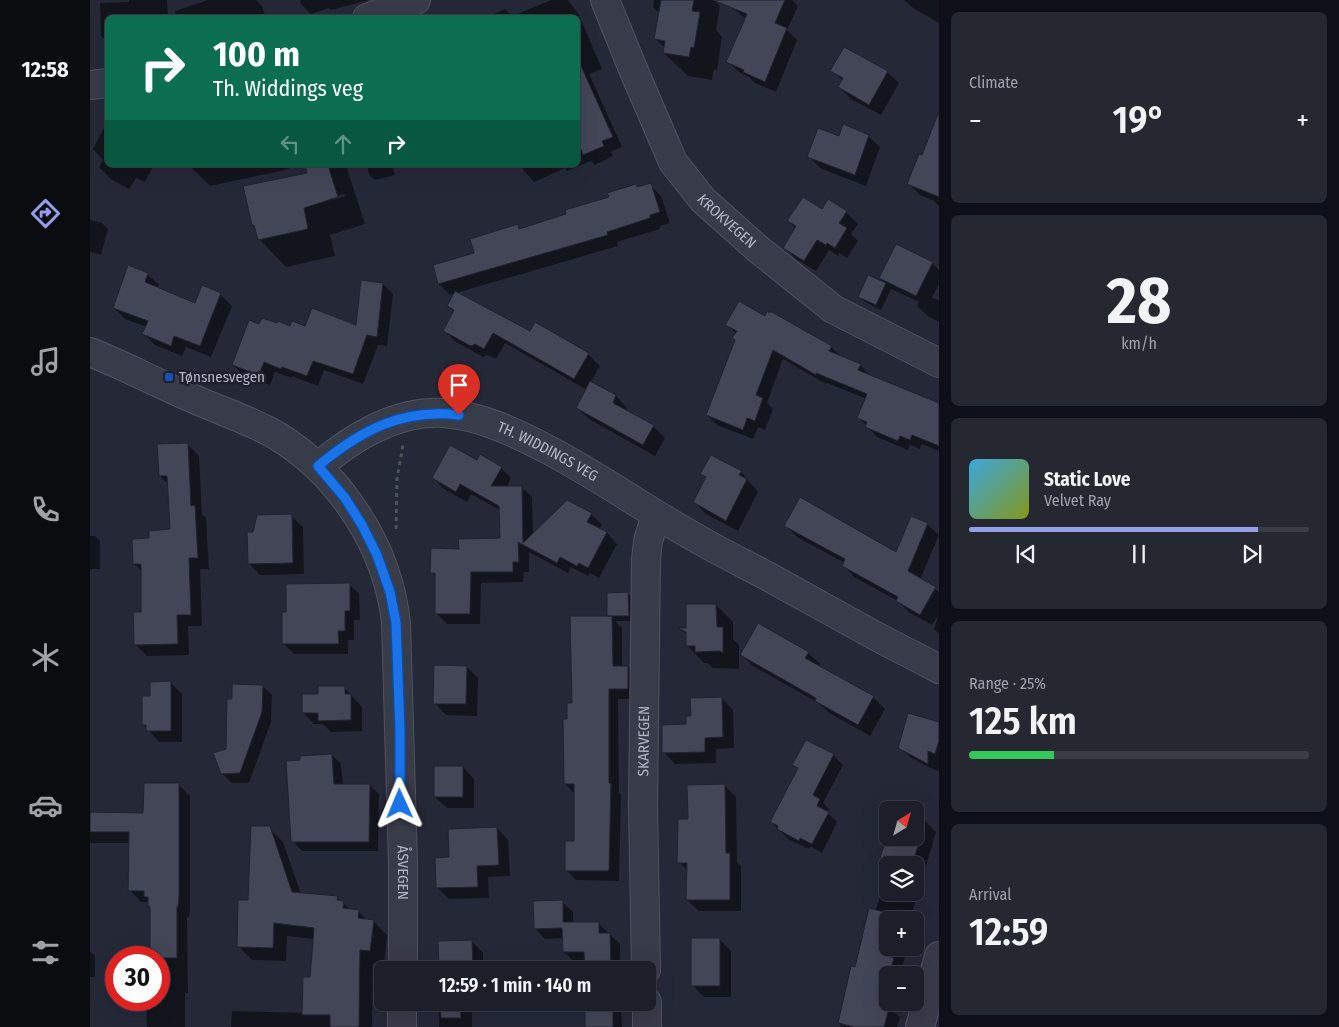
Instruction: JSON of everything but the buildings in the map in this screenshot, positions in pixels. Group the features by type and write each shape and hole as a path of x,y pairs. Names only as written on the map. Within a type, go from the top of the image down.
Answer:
{"street":[{"path":"375,15 416,0"},
{"name":"KROKVEGEN","path":"605,0 673,162 703,200 765,255 833,309 939,363"},
{"path":"90,85 105,83"},
{"path":"90,352 265,429 284,440 318,466"},
{"name":"TH. WIDDINGS VEG","path":"318,466 361,436 378,427 407,417 427,413 442,413 491,423 512,431 567,459 697,539 939,669"},
{"name":"ÅSVEGEN","path":"318,466 345,498 366,532 384,572 394,609 396,623 403,863 403,961"},
{"name":"SKARVEGEN","path":"646,961 643,795 646,560 648,541 656,515"},
{"path":"920,1027 939,956"},
{"path":"402,1011 402,1027"},
{"path":"646,1011 647,1027"}],"path":[{"path":"384,572 396,539 397,479 407,417"}],"place":[{"name":"Tønsnesvegen","path":"169,377"}],"route":[{"path":"400,804 400,731 396,670 396,623 390,592 384,572 366,532 345,498 318,466 347,444 378,427 398,419 427,413 459,415"}]}
